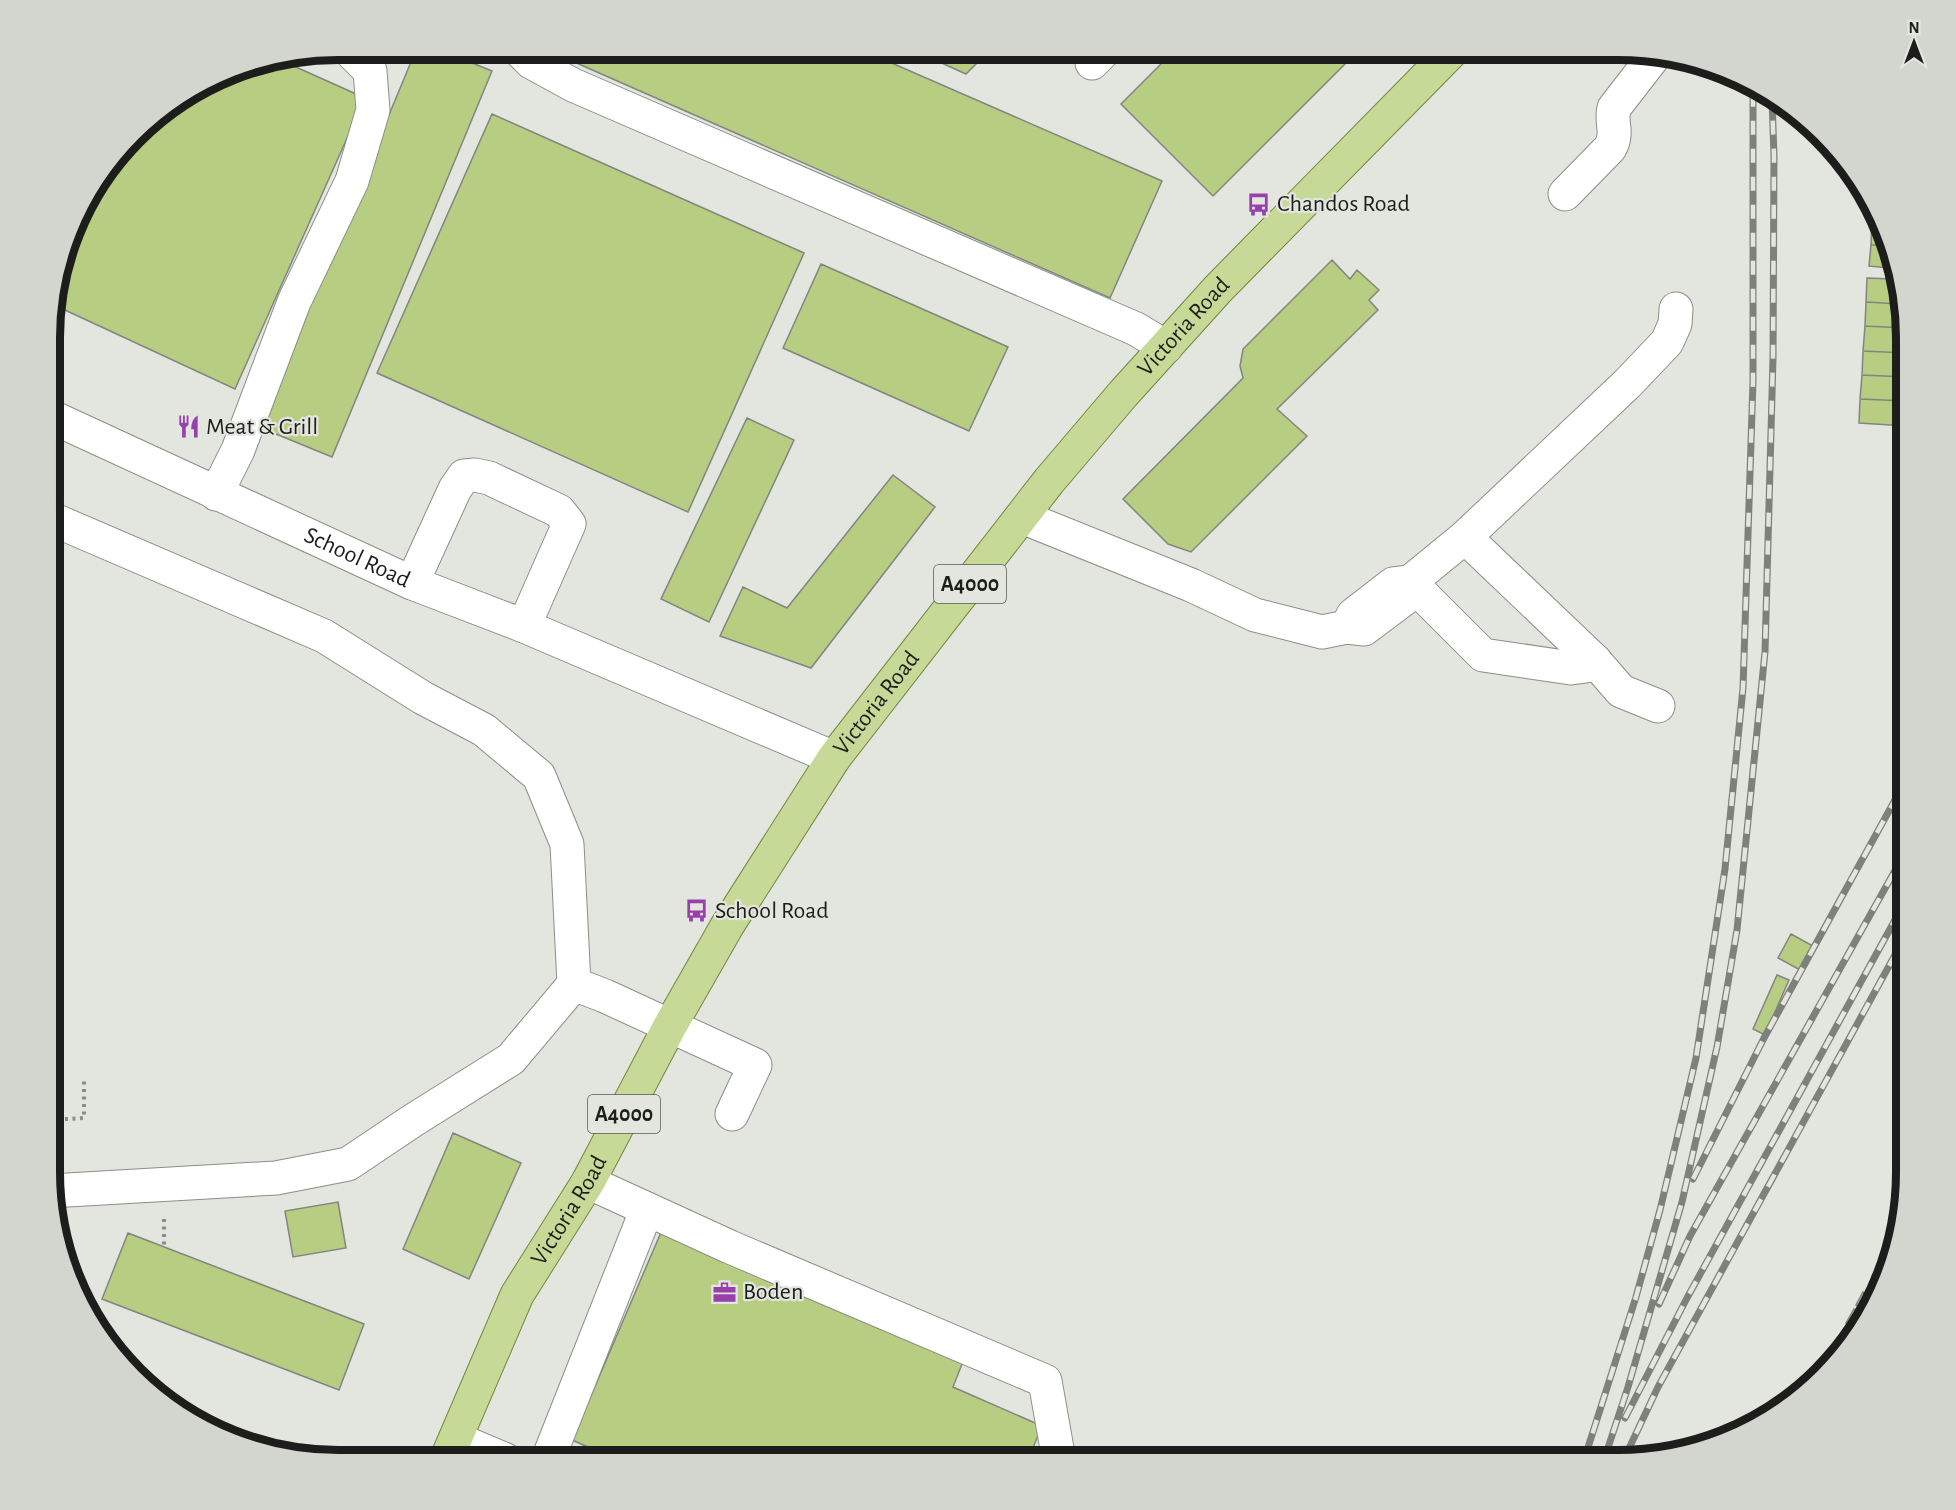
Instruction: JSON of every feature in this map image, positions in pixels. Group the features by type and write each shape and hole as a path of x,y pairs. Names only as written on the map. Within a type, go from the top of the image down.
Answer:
{"main road":[{"name":"Victoria Road","path":"451,1450 516,1295 588,1182 670,1026 732,918 834,758 1057,472 1166,347 1218,289 1443,60"}],"street":[{"path":"216,494 238,450 294,302 352,181 373,110 370,71 359,60"},
{"path":"529,60 573,85 1136,329 1166,347"},
{"path":"1565,194 1610,148 1616,131 1612,115 1614,108 1650,62"},
{"path":"1022,517 1191,585 1255,615 1322,632 1347,627 1353,615 1393,584 1410,582 1465,537 1627,384 1667,342 1675,324 1676,309"},
{"name":"School Road","path":"60,421 412,583 524,626 834,758"},
{"path":"412,583 464,476 475,475 489,478 559,511 569,524 524,626"},
{"path":"60,522 324,636 423,698 484,730 539,776 567,844 574,984 511,1059 348,1164 276,1178 61,1190"},
{"path":"1465,537 1595,661 1621,691 1658,706"},
{"path":"1410,582 1482,655 1571,668 1586,666 1595,661"},
{"path":"574,984 755,1065 732,1114"},
{"path":"588,1182 1045,1381 1057,1450"},
{"path":"553,1450 647,1209"}],"path":[{"path":"60,1119 84,1118 84,1081"}],"building":[{"path":"412,60 465,60 492,71 332,457 259,427"},
{"path":"570,60 885,60 1162,181 1110,298"},
{"path":"935,60 980,60 966,74"},
{"path":"1165,60 1349,60 1213,196 1121,104"},
{"path":"289,64 365,98 235,389 62,308 65,284 81,232 97,199 117,169 141,141 169,117 199,97 232,81 266,69"},
{"path":"492,114 804,253 688,512 377,373"},
{"path":"1872,225 1880,245 1871,245"},
{"path":"1871,245 1880,245 1887,268 1869,266"},
{"path":"1332,260 1350,279 1357,270 1379,290 1369,300 1378,310 1277,409 1307,436 1191,552 1168,544 1123,499 1243,378 1240,366 1243,349"},
{"path":"821,264 1008,347 969,431 783,348"},
{"path":"1867,278 1890,279 1894,304 1866,302"},
{"path":"1866,302 1894,304 1895,328 1865,326"},
{"path":"1865,326 1895,328 1896,353 1863,351"},
{"path":"1863,351 1896,353 1896,377 1862,375"},
{"path":"1862,375 1896,377 1896,401 1860,399"},
{"path":"1860,399 1896,401 1896,425 1859,423"},
{"path":"747,418 794,440 709,622 661,599"},
{"path":"893,475 935,507 811,668 720,636 743,587 787,608"},
{"path":"1791,934 1813,946 1800,970 1778,958"},
{"path":"1777,975 1789,980 1765,1035 1753,1029"},
{"path":"453,1133 521,1163 469,1279 403,1249"},
{"path":"338,1202 346,1248 293,1257 285,1211"},
{"name":"Boden","path":"662,1230 966,1354 953,1387 1042,1426 1032,1450 595,1450 572,1440"},
{"path":"128,1233 364,1324 339,1390 102,1299"},
{"path":"1880,1261 1881,1261 1875,1278 1872,1276"},
{"path":"1863,1292 1867,1294 1861,1308 1856,1305"},
{"path":"1854,1309 1859,1312 1850,1325 1846,1323"}],"railway":[{"path":"1587,1450 1636,1297 1660,1210 1696,1058 1725,869 1743,688 1753,381 1753,95"},
{"path":"1607,1450 1682,1202 1717,1047 1737,930 1765,652 1773,358 1772,107"},
{"path":"1693,1179 1764,1038 1896,798"},
{"path":"1659,1304 1690,1236 1896,869"},
{"path":"1625,1418 1687,1298 1896,918"},
{"path":"1629,1449 1658,1387 1896,953"}],"place":[{"name":"Chandos Road","path":"1259,204"},
{"name":"Meat & Grill","path":"188,427"},
{"name":"School Road","path":"697,911"},
{"name":"Boden","path":"725,1292"}]}
